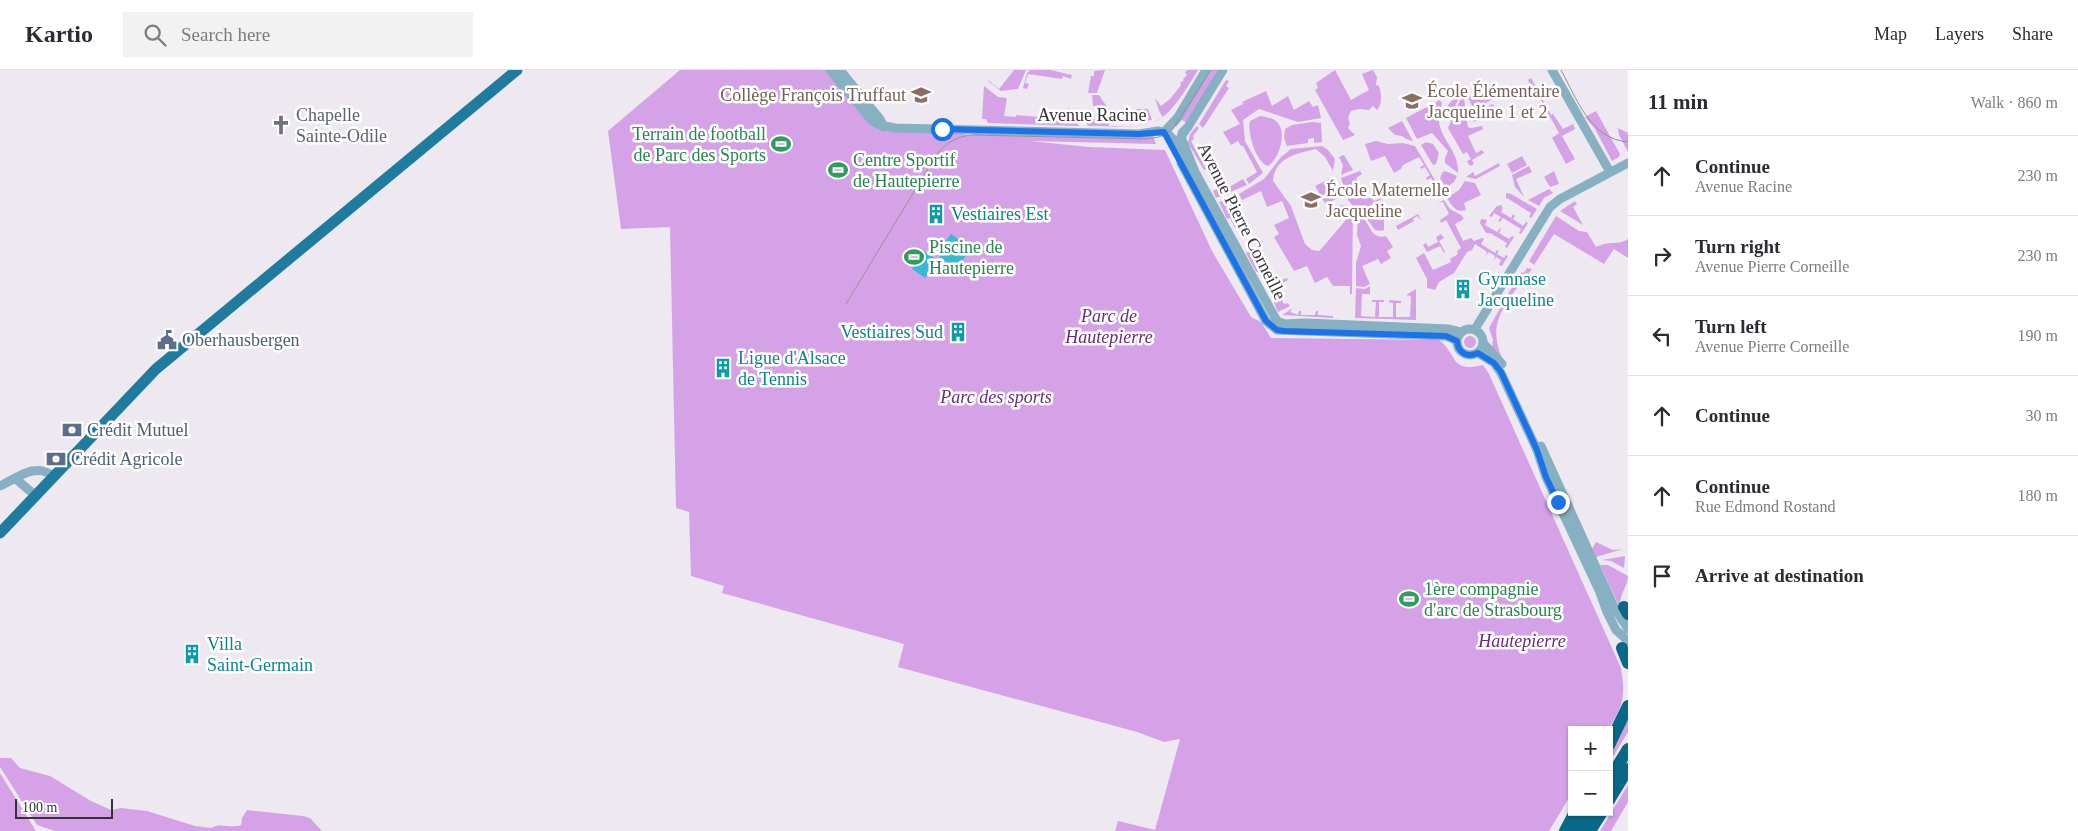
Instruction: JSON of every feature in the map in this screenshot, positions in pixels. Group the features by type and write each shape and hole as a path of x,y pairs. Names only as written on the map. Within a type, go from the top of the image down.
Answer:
{"highway":[{"path":"1625,645 1628,663"},
{"path":"1613,737 1628,706"},
{"path":"1613,773 1628,749"},
{"path":"1613,794 1628,770"},
{"path":"1566,831 1573,816"},
{"path":"1578,831 1587,816"},
{"path":"1590,831 1599,816"}],"main road":[{"path":"0,533 164,363 516,70"}],"street":[{"path":"830,70 872,121 884,126"},
{"path":"840,70 884,126"},
{"name":"Avenue Racine","path":"1168,137 1206,70"},
{"name":"Avenue Racine","path":"884,126 1139,134 1168,137 1185,131 1223,70"},
{"path":"1552,70 1610,172"},
{"name":"Avenue Pierre Corneille","path":"1185,131 1181,137 1195,172 1277,321 1294,324 1449,329 1459,337"},
{"path":"1168,137 1187,165 1195,172"},
{"name":"Avenue Pierre Corneille","path":"1168,137 1266,321 1271,326 1284,331 1459,337"},
{"path":"1475,329 1550,207 1560,199 1628,162"},
{"path":"1484,344 1478,353 1468,356 1460,350 1459,337 1470,328 1475,329 1509,377 1614,607 1628,629"},
{"path":"1478,353 1494,363 1501,372 1537,450 1546,477 1616,630 1625,645"},
{"path":"0,486 34,470 45,470 54,477"},
{"path":"16,479 36,496"}],"green space":[{"name":"Parc des sports","path":"680,70 825,70 882,130 950,134 965,133 965,135 972,136 972,132 1153,136 1156,144 1030,141 1089,147 1165,150 1212,251 1251,317 1261,322 1271,338 1439,340 1459,364 1472,367 1483,365 1489,374 1621,668 1622,700 1610,726 1568,726 1568,800 1549,831 1115,831 1118,821 1155,830 1180,739 1164,742 1137,732 898,667 904,644 722,593 724,586 691,576 689,512 676,508 670,227 621,229 608,131"},
{"path":"1014,70 1026,70 1018,89 1001,91 988,81 999,89"},
{"path":"1030,70 1050,70 1072,75 1071,79 1063,76 1062,79 1028,74 1025,83 1029,84 1027,89 1023,88 1027,73"},
{"path":"1105,70 1097,93 1088,93 1091,76 1094,76 1094,71"},
{"path":"1188,70 1198,70 1175,105 1163,117 1155,98 1161,106 1171,98 1181,85 1180,83 1187,75 1185,72"},
{"path":"1209,70 1221,70 1188,124 1182,120 1176,127 1173,125"},
{"path":"1335,70 1351,100 1369,90 1362,74 1373,70 1377,77 1376,85 1379,86 1381,95 1381,101 1377,110 1373,106 1369,110 1359,109 1351,111 1348,118 1350,124 1348,128 1355,135 1343,140 1315,90 1318,88 1316,83"},
{"path":"1531,78 1551,115 1553,114 1563,129 1573,124 1575,129 1562,136 1575,159 1566,164 1552,138 1559,133 1538,95 1531,98 1526,88 1531,86 1528,80"},
{"path":"1226,80 1229,81 1226,86 1229,88 1203,128 1199,124"},
{"path":"1495,82 1498,88 1488,93 1491,100 1479,107 1472,106 1468,97"},
{"path":"984,86 998,97 1007,98 1004,116 1039,117 1050,114 1051,117 1061,116 1061,118 1068,118 1068,107 1079,126 988,123 986,119 982,119"},
{"path":"1266,91 1272,106 1288,96 1294,110 1309,101 1313,107 1318,105 1321,118 1298,122 1259,109 1243,120 1245,141 1263,173 1249,184 1246,179 1257,172 1243,146 1238,141 1231,145 1223,132 1240,124 1231,110 1243,104 1242,102"},
{"path":"1092,95 1099,95 1109,110 1109,126 1088,126 1081,114 1090,115 1090,119 1099,119 1099,112 1096,111 1096,106 1093,106"},
{"path":"1461,95 1462,97 1458,100 1450,117 1444,118 1445,110 1449,104"},
{"path":"1464,98 1466,113 1453,116 1460,100"},
{"path":"1440,100 1442,104 1439,124 1455,155 1458,173 1445,163 1448,151 1432,133 1417,139 1406,118"},
{"path":"1493,104 1494,106 1477,115 1480,120 1473,122 1470,109 1478,110"},
{"path":"1137,109 1148,109 1152,120 1141,122 1115,121 1113,118 1120,117 1119,113"},
{"path":"1596,111 1620,154 1619,157 1612,161 1595,129 1585,117"},
{"path":"1260,116 1276,121 1281,128 1282,134 1278,153 1268,166 1264,164 1256,153 1249,126 1250,121"},
{"path":"1466,116 1468,127 1482,126 1483,129 1468,136 1476,153 1482,150 1484,153 1472,160 1474,164 1470,166 1467,161 1471,159 1467,152 1463,154 1448,128 1452,119"},
{"path":"1402,121 1413,141 1395,135 1388,128"},
{"path":"1312,122 1321,123 1322,142 1314,143 1314,138 1308,139 1308,143 1287,146 1284,138 1285,129 1292,125"},
{"path":"1197,126 1199,128 1193,136 1194,139 1191,141 1206,169 1204,170 1188,143 1190,134"},
{"path":"1618,128 1628,133 1628,152 1619,135"},
{"path":"1376,141 1415,146 1439,187 1432,190 1436,186 1431,178 1427,180 1426,178 1430,175 1425,167 1421,169 1420,167 1424,165 1419,157 1403,165 1401,169 1394,173 1385,156 1371,161 1365,144"},
{"path":"1426,142 1433,144 1439,153 1436,164 1433,165 1421,145"},
{"path":"1322,146 1335,159 1333,171 1325,157 1316,149 1294,155 1282,162 1275,173 1273,181 1291,206 1305,244 1312,250 1319,251 1345,221 1347,214 1337,206 1347,205 1353,210 1352,294 1350,294 1350,286 1333,286 1327,277 1315,283 1307,266 1294,271 1274,237 1279,234 1274,225 1289,218 1282,201 1267,207 1261,191 1242,200 1239,194 1264,179 1281,157 1291,149"},
{"path":"1344,155 1353,170 1341,175 1343,165 1339,157"},
{"path":"1522,156 1527,165 1512,173 1507,164"},
{"path":"1499,163 1500,166 1476,179 1466,177 1473,172 1475,176"},
{"path":"1529,166 1532,172 1516,179 1524,197 1515,187 1512,175"},
{"path":"1360,171 1362,174 1356,178 1366,199 1371,197 1374,201 1384,196 1382,192 1384,191 1389,195 1371,205 1375,218 1387,213 1384,219 1384,230 1375,230 1362,212 1348,200 1341,178"},
{"path":"1445,171 1457,176 1454,182 1446,188 1440,178"},
{"path":"1554,171 1559,184 1550,187 1544,177"},
{"path":"1243,179 1247,185 1216,198 1213,191 1217,189 1219,193"},
{"path":"1329,179 1339,197 1326,205 1315,186"},
{"path":"1465,181 1475,183 1481,195 1464,203 1466,210 1460,211 1447,198 1459,190"},
{"path":"1549,189 1553,193 1544,198 1539,206 1528,200"},
{"path":"1506,193 1537,209 1531,218 1529,217 1531,213 1507,198 1506,200"},
{"path":"1237,195 1240,201 1227,209 1231,215 1235,213 1236,215 1232,217 1235,224 1239,222 1241,225 1235,228 1230,218 1227,219 1219,202"},
{"path":"1444,200 1450,209 1461,215 1464,219 1455,224 1463,241 1471,238 1474,241 1482,238 1484,239 1481,244 1495,253 1497,250 1499,251 1497,254 1504,258 1506,255 1508,256 1502,266 1499,265 1501,260 1496,257 1494,261 1495,256 1489,252 1485,256 1487,252 1475,244 1472,250 1467,252 1454,273 1439,282 1435,290 1427,288 1427,279 1416,258 1424,253 1433,270 1451,262 1450,259 1458,254 1457,251 1461,248 1446,220 1441,223 1440,220 1449,214 1443,202 1438,203"},
{"path":"1575,201 1577,204 1573,207 1583,225 1560,211"},
{"path":"1501,205 1503,208 1501,212 1511,218 1513,214 1515,216 1513,219 1523,226 1526,222 1528,223 1521,234 1519,233 1521,229 1503,218 1500,222 1498,221 1501,217 1494,213 1492,217 1489,216 1497,206"},
{"path":"1418,214 1421,220 1417,216 1413,219 1414,221 1398,230 1396,226"},
{"path":"1361,216 1374,234 1381,237 1386,236 1393,247 1387,251 1391,258 1381,264 1378,259 1362,266 1370,284 1364,287 1356,286 1356,263 1361,246 1357,235 1358,217"},
{"path":"1556,216 1579,231 1587,232 1596,247 1628,239 1628,258 1614,249 1604,264 1554,234 1534,265 1529,261"},
{"path":"1481,219 1487,220 1485,225 1497,232 1500,228 1499,233 1509,239 1512,236 1514,237 1507,248 1505,247 1507,243 1490,233 1486,233 1480,223"},
{"path":"1441,234 1444,238 1439,241 1445,252 1440,246 1427,252 1423,245 1426,243 1428,247 1438,242 1436,237"},
{"path":"1253,249 1255,250 1252,253 1263,274 1261,275 1259,271 1256,272 1246,253"},
{"path":"1527,268 1532,269 1510,297 1508,294 1522,272 1524,273"},
{"path":"1287,278 1288,280 1275,288 1284,304 1288,303 1290,306 1278,312 1267,286"},
{"path":"1370,286 1370,294 1362,294 1361,316 1375,317 1376,302 1372,302 1372,300 1384,300 1384,302 1379,302 1379,317 1393,317 1393,303 1389,302 1389,300 1401,301 1401,303 1396,303 1396,317 1410,317 1411,296 1406,295 1416,289 1416,320 1355,318 1356,288 1365,289"},
{"path":"1503,303 1506,304 1499,319 1496,332 1503,361 1492,347 1493,340 1489,328"},
{"path":"1293,308 1290,312 1298,315 1299,311 1301,311 1301,315 1315,315 1316,311 1318,311 1318,315 1333,316 1333,318 1282,315"},
{"path":"1472,336 1475,337 1475,347 1468,348 1465,347 1464,340 1465,337"},
{"path":"1596,542 1613,550 1623,549 1596,557 1592,549"},
{"path":"1625,556 1624,568 1611,561 1602,560"},
{"path":"1600,565 1608,565 1628,576 1620,604 1618,604"},
{"path":"1628,715 1628,732 1613,756 1613,744"},
{"path":"0,758 11,758 20,768 50,776 91,801 111,810 121,808 147,811 195,826 211,828 215,826 241,825 242,818 247,810 303,816 310,818 322,831 55,831 37,825 0,767"},
{"path":"0,773 36,831 0,831"},
{"path":"1628,785 1628,802 1611,831 1600,831 1609,816 1613,816 1613,810"}],"water":[{"path":"951,234 971,249 956,269 936,254"},
{"path":"924,251 937,260 925,278 912,269"}],"tram line":[{"path":"846,304 935,157 942,148 951,142 961,137 972,135 1144,139 1159,137 1172,130 1211,70"},
{"path":"1561,70 1579,105 1594,126 1604,134 1628,142"}],"place":[{"name":"Collège François Truffaut","path":"921,95"},
{"name":"École Élémentaire Jacqueline 1 et 2","path":"1412,101"},
{"name":"Chapelle Sainte-Odile","path":"281,125"},
{"name":"Terrain de football de Parc des Sports","path":"781,144"},
{"name":"Centre Sportif de Hautepierre","path":"838,170"},
{"name":"École Maternelle Jacqueline","path":"1311,200"},
{"name":"Vestiaires Est","path":"936,214"},
{"name":"Piscine de Hautepierre","path":"914,257"},
{"name":"Gymnase Jacqueline","path":"1463,289"},
{"name":"Vestiaires Sud","path":"958,332"},
{"name":"Oberhausbergen","path":"167,340"},
{"name":"Ligue d'Alsace de Tennis","path":"723,368"},
{"name":"Crédit Mutuel","path":"72,430"},
{"name":"Crédit Agricole","path":"56,459"},
{"name":"1ère compagnie d'arc de Strasbourg","path":"1409,599"},
{"name":"Villa Saint-Germain","path":"192,654"}],"route":[{"path":"942,129 1139,134 1164,132 1266,321 1271,326 1277,330 1284,331 1449,336 1457,341 1457,346 1464,354 1468,356 1478,353 1487,357 1501,372 1537,450 1546,477 1558,502"}],"park label":[{"name":"Parc de Hautepierre","path":"1109,326"},
{"name":"Hautepierre","path":"1522,641"}]}
